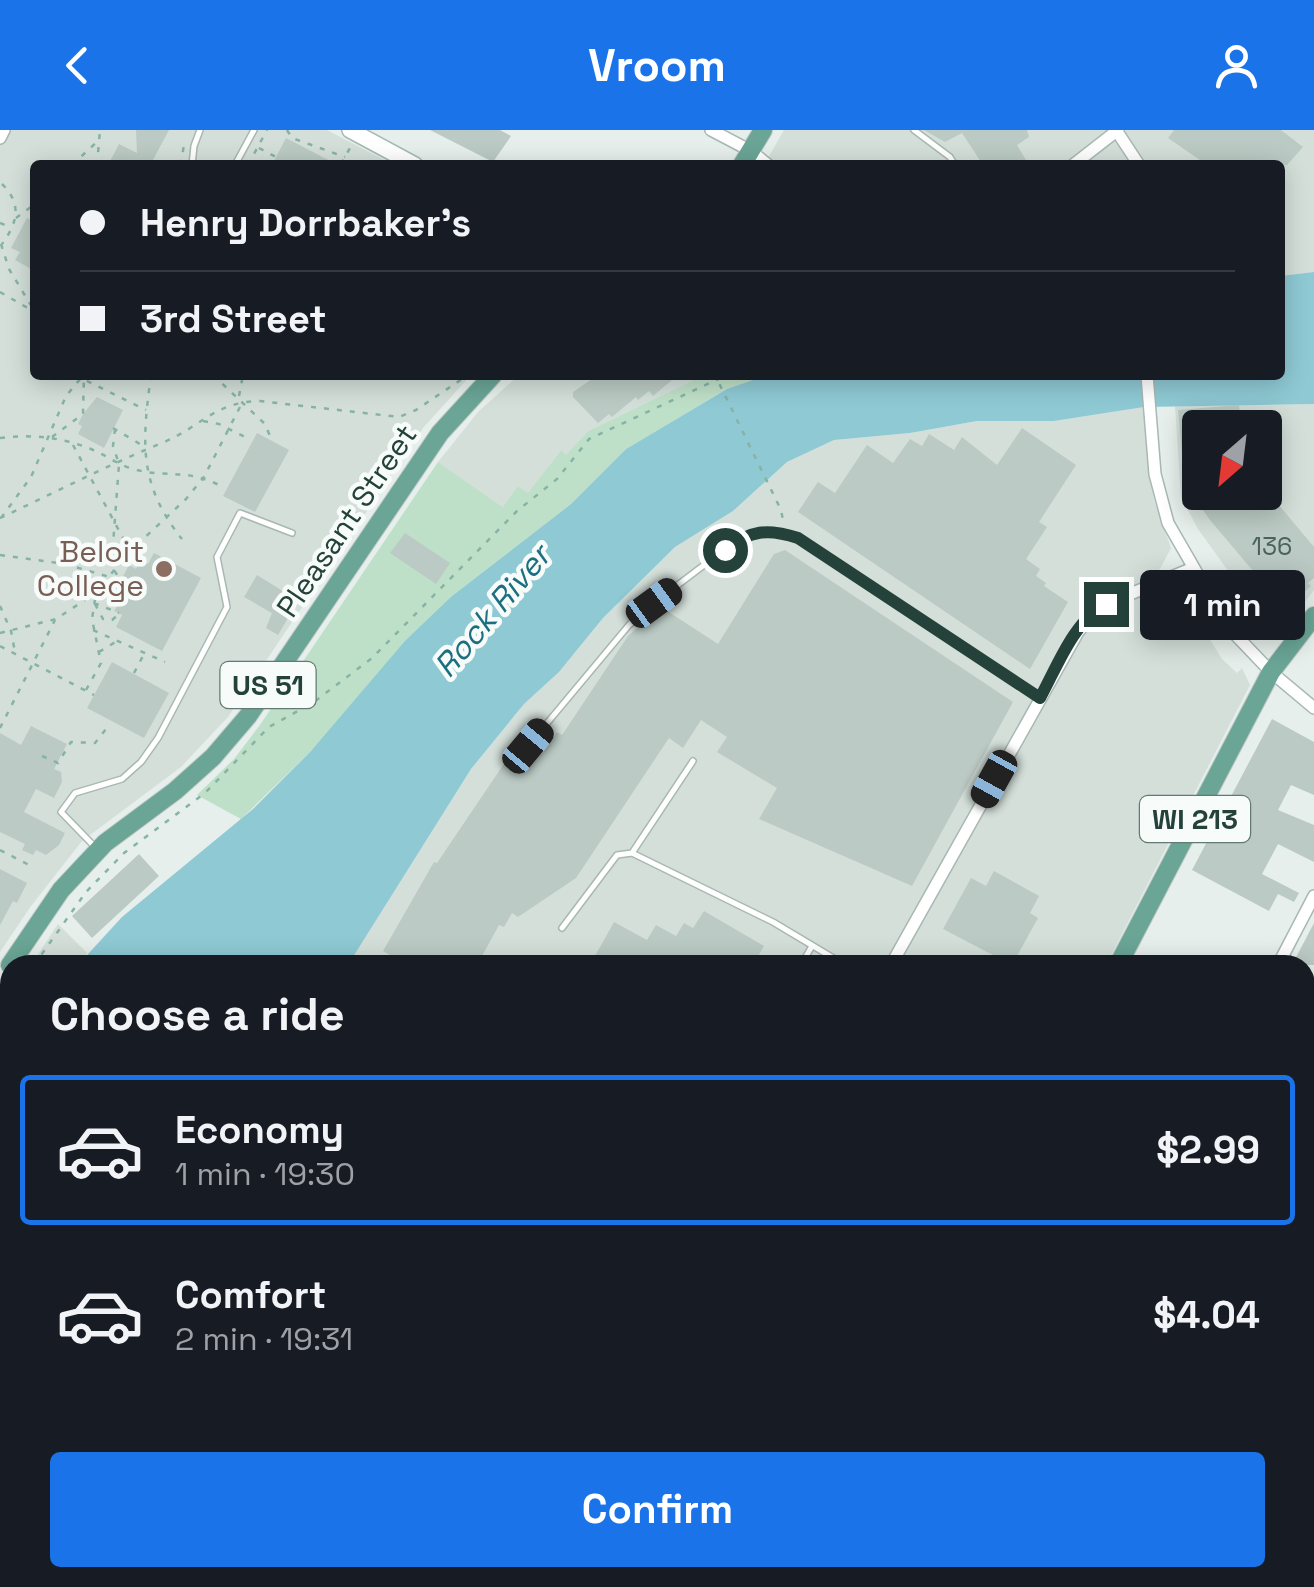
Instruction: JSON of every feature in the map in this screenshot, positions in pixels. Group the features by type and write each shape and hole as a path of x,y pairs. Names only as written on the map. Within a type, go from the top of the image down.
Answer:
{"main road":[{"path":"736,160 763,130"},
{"name":"Pleasant Street","path":"17,955 61,890 98,850 175,791 214,756 248,716 440,433 488,380"},
{"name":"WI 213","path":"1123,955 1271,672 1314,616"}],"street":[{"path":"0,138 4,130"},
{"path":"711,130 734,160"},
{"path":"1079,160 1117,130 1135,160"},
{"path":"354,132 407,160"},
{"path":"1147,380 1158,495 1168,522 1228,627 1271,672 1314,708"},
{"path":"898,955 1078,632 1099,607 1193,568"},
{"path":"1283,955 1314,896"}],"lane":[{"path":"193,160 200,130"},
{"path":"238,160 254,130"},
{"path":"914,130 952,160"},
{"path":"98,850 62,812 74,793 108,785 130,773 158,738 227,607 217,557 240,514 292,532"},
{"path":"528,746 628,625 741,537 773,530 798,538 1040,698"},
{"path":"632,853 693,761"},
{"path":"562,928 617,854 632,853 773,922 828,955"},
{"path":"806,955 812,945"}],"path":[{"path":"97,160 100,130"},
{"path":"251,160 267,130"},
{"path":"287,130 292,138 345,157"},
{"path":"343,160 354,132"},
{"path":"77,160 99,140"},
{"path":"258,148 276,157"},
{"path":"2,184 18,210 1,244 9,269 30,304"},
{"path":"15,220 30,208"},
{"path":"0,222 12,228"},
{"path":"0,292 30,309"},
{"path":"0,518 31,477 66,396 80,380"},
{"path":"50,438 83,414 83,380"},
{"path":"90,380 146,410"},
{"path":"149,380 146,471 165,518 182,539"},
{"path":"218,380 265,424 270,436"},
{"path":"86,691 100,662 94,630 93,602 97,592 130,551 204,477 229,429 242,380"},
{"path":"0,518 118,464 146,447 162,443 217,408 240,400 308,404 399,417 460,380"},
{"path":"41,955 86,892 124,853 206,794 269,727 314,702 372,658 517,511 556,479 589,439 717,380 781,510 785,534"},
{"path":"202,421 250,439"},
{"path":"0,556 65,564 121,581 114,570 118,464 114,429 146,447"},
{"path":"0,438 50,438 118,464 204,477 223,487"},
{"path":"72,444 130,551 146,562"},
{"path":"0,633 56,619 97,592"},
{"path":"93,602 118,614 112,620 103,618 93,602"},
{"path":"0,606 11,631 15,654"},
{"path":"0,728 56,619"},
{"path":"94,630 164,662"},
{"path":"100,652 119,641"},
{"path":"0,646 94,695"},
{"path":"134,673 145,652"},
{"path":"42,756 58,763 71,742 94,743 106,728"},
{"path":"0,850 29,865"}],"shaded area":[{"name":"Beloit College","path":"0,130 327,130 384,160 30,160 30,380 466,380 423,428 228,717 181,767 82,841 0,952"},
{"path":"784,130 1314,130 1314,272 1285,275 1285,160 767,160"},
{"path":"513,380 694,380 588,431 566,456 560,451 528,494 503,507 438,462 478,412"},
{"path":"1314,404 1314,590 1288,624 1271,637 1254,631 1257,611 1188,510 1282,510 1282,410 1182,410 1181,497 1175,406"},
{"path":"1144,407 1154,500 1171,548 1160,569 1149,576 1159,597 1185,586 1196,591 1199,595 1194,614 1222,659 1237,673 1242,668 1250,685 1111,955 354,955 471,769 603,618 675,547 733,511 787,462 834,440 910,433 977,421 1054,421"},
{"path":"58,924 87,953 86,955 38,955"}],"green space":[{"path":"694,380 753,380 727,389 626,449 571,504 452,596 311,751 241,819 197,795 234,759 260,725 438,462 503,507 518,486 528,493 561,450 566,455 588,431"}],"water":[{"name":"Rock River","path":"1314,272 1314,404 1144,407 1054,421 977,421 910,433 834,440 787,462 733,511 675,547 603,618 559,672 524,704 471,769 354,955 87,955 122,917 253,809 311,751 405,641 452,596 571,504 626,449 727,389 753,380 1285,380 1285,275"}],"building":[{"path":"136,130 169,130 153,160 111,160 119,144 137,153"},
{"path":"430,130 500,130 511,136 494,160"},
{"path":"924,130 1027,130 1029,137 1017,145 1026,160 980,160 962,133 945,142"},
{"path":"1174,130 1281,130 1303,147 1287,165 1285,160 1200,160 1168,138"},
{"path":"286,138 328,160 275,160"},
{"path":"27,218 30,220 30,268 15,260 20,252 11,248"},
{"path":"591,380 672,380 653,396 649,391 638,400 636,397 598,423 573,397 573,392"},
{"path":"97,397 123,410 104,448 78,434 83,414"},
{"path":"1239,405 1239,410 1182,410 1182,453 1178,410"},
{"path":"1022,428 1076,465 1039,522 1047,527 1026,559 1040,569 1036,576 1046,583 1044,586 1068,602 1030,669 798,512 818,482 835,493 867,445 893,463 910,439 922,446 929,434 954,450 962,437 997,465"},
{"path":"257,433 289,450 255,512 223,496"},
{"path":"1282,509 1314,547 1314,578 1308,583 1311,586 1285,609 1203,510"},
{"path":"405,533 450,563 436,584 390,553"},
{"path":"785,550 1013,702 912,886 759,819 777,788 717,752 727,737 701,720 683,748 669,738 576,878 518,917 512,913 504,927 499,925 482,955 390,955 383,951 434,862 437,863 520,740 525,751 534,749 542,754 557,732 562,735 628,636 661,607 718,644 774,554"},
{"path":"154,553 201,578 162,651 116,627 122,615 114,611 119,603 111,599 129,565 136,569 141,560 148,564"},
{"path":"257,575 286,593 289,588 301,596 278,635 266,628 272,613 244,597"},
{"path":"112,662 169,693 144,738 87,708"},
{"path":"1272,719 1314,742 1314,795 1291,785 1278,810 1314,825 1314,862 1278,844 1262,874 1299,893 1294,902 1278,894 1269,911 1192,870"},
{"path":"31,726 67,744 54,769 61,772 62,782 54,798 36,789 24,812 65,833 59,845 46,855 22,850 25,844 0,832 0,733 21,745"},
{"path":"139,854 159,876 92,938 72,916"},
{"path":"0,869 27,883 0,925"},
{"path":"994,871 1039,896 1030,913 1038,918 1018,955 993,955 943,929 971,878 986,886"},
{"path":"704,911 764,946 759,955 596,955 614,922 647,940 656,925 676,936 684,923 693,928"},
{"path":"1314,923 1314,955 1297,955"}],"place":[{"name":"Beloit College","path":"164,569"}],"route":[{"path":"725,550 741,537 773,530 798,538 1040,698 1078,632 1106,604"}]}
